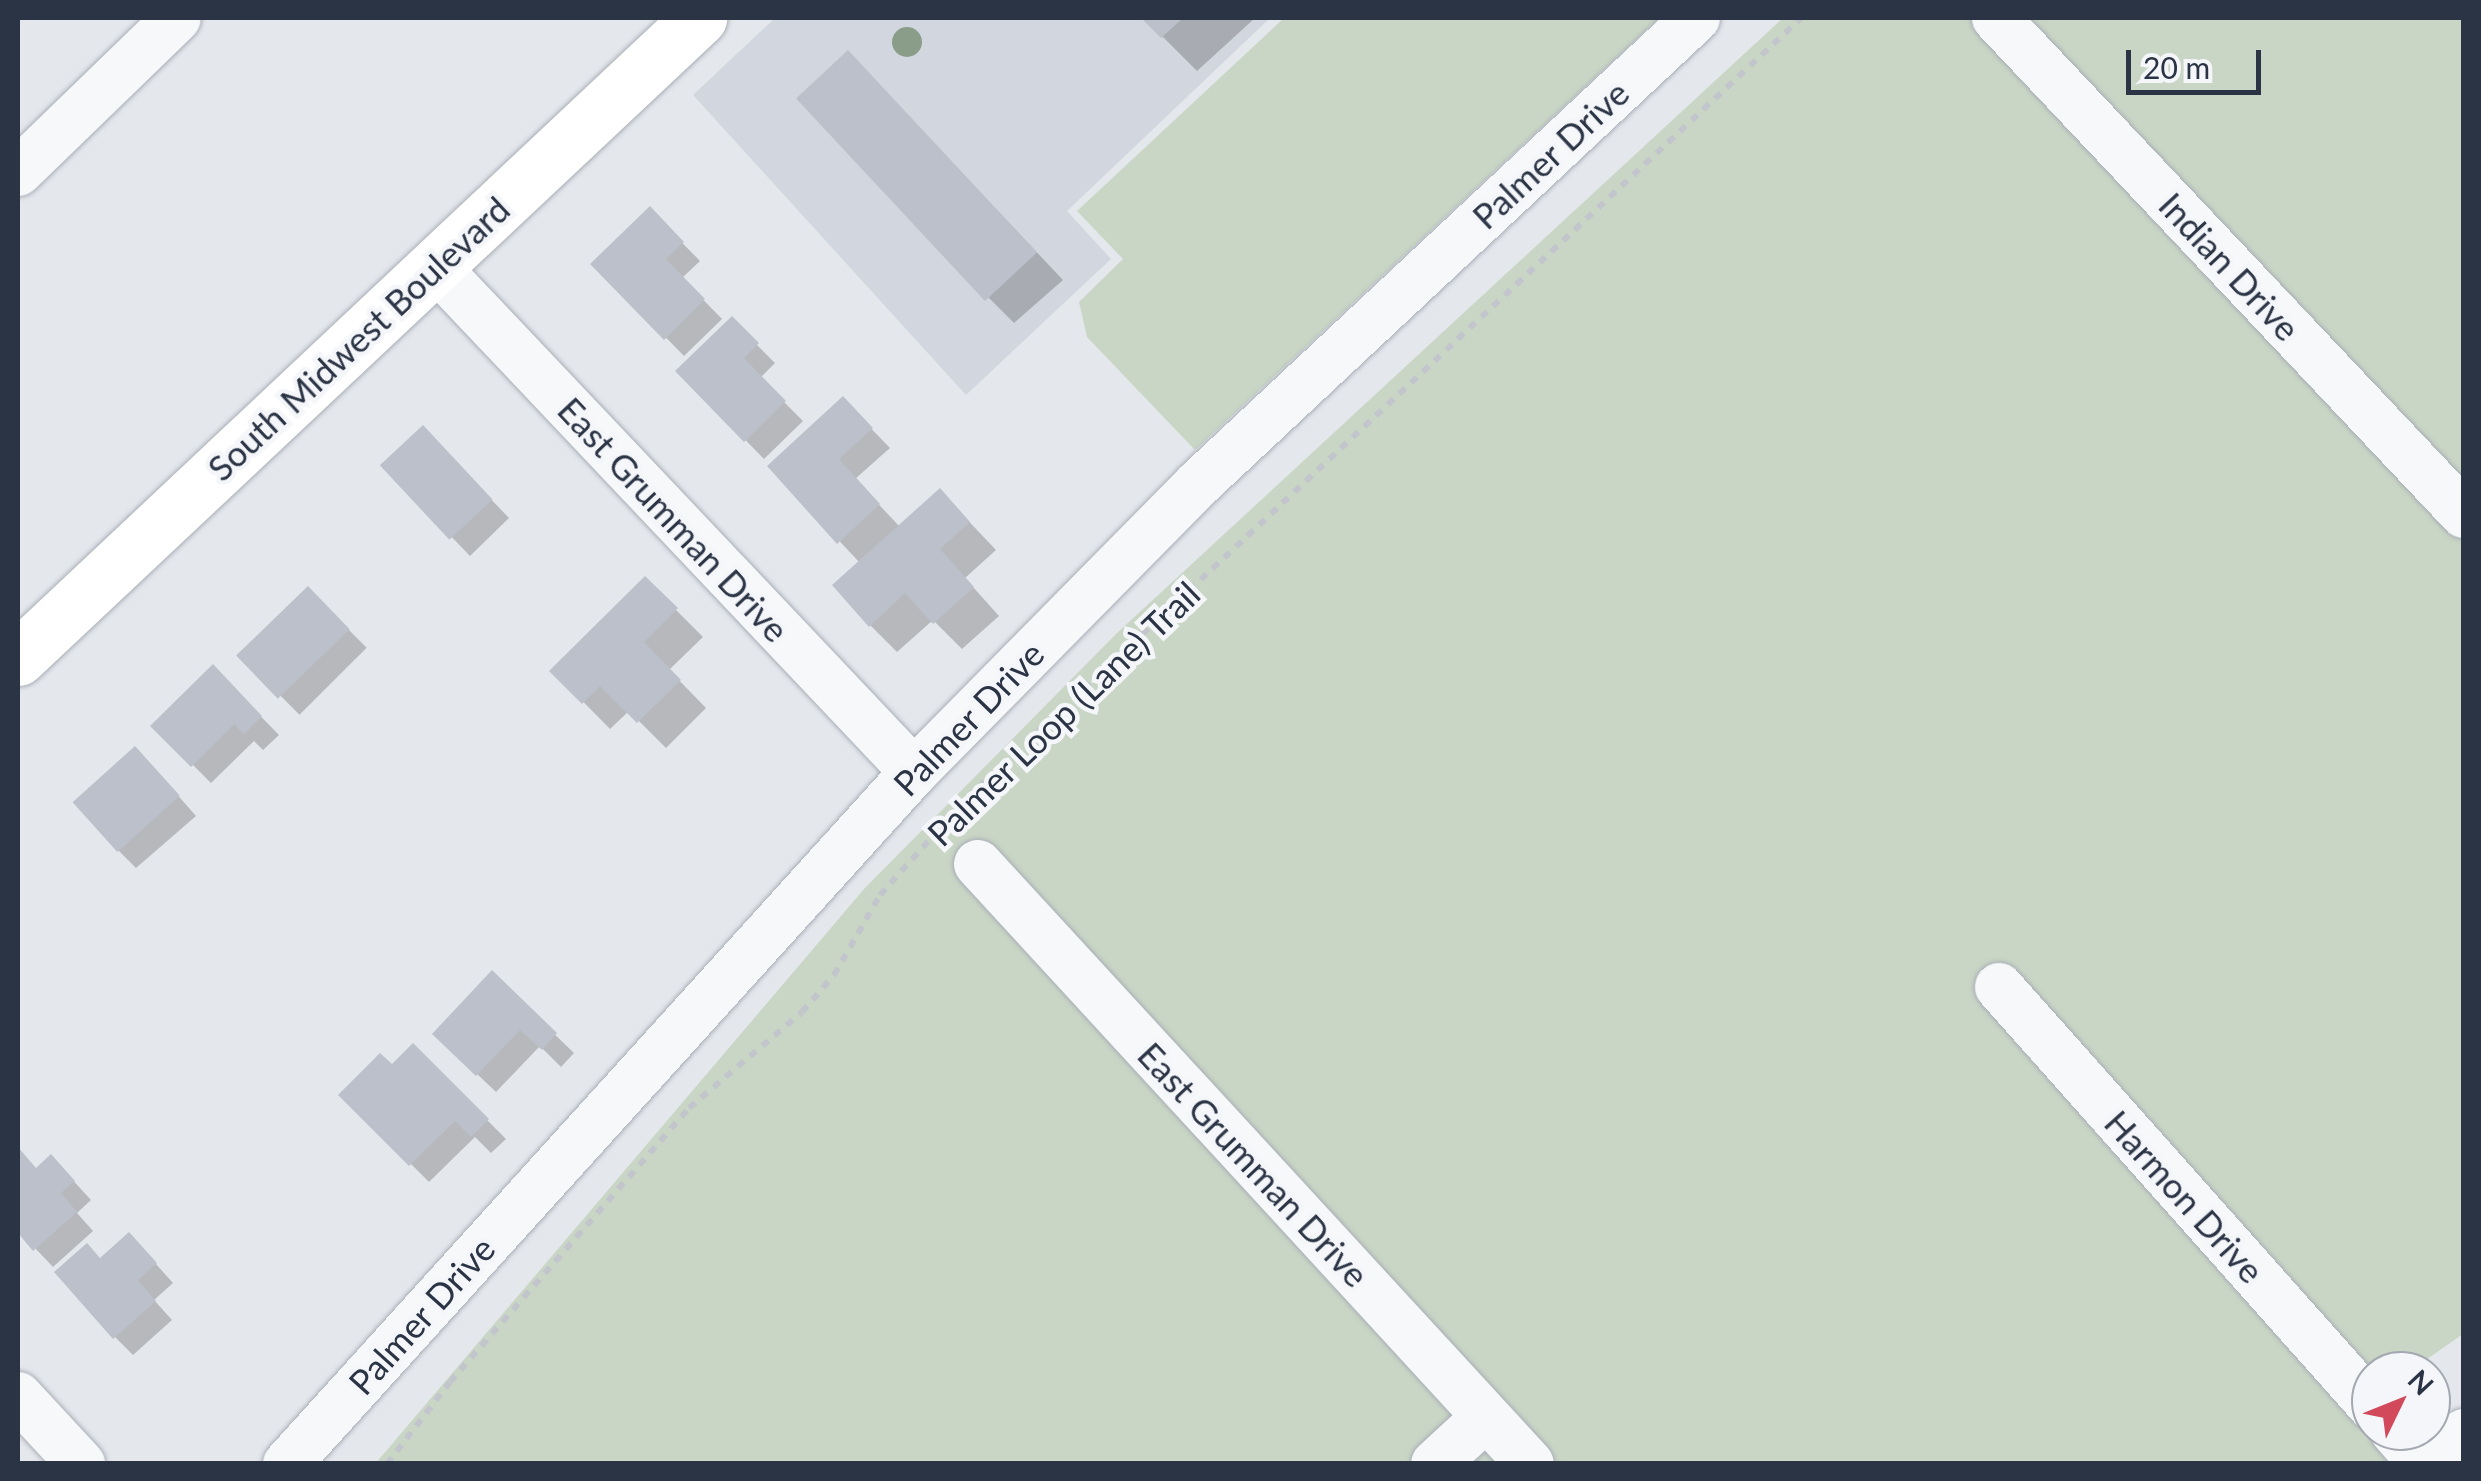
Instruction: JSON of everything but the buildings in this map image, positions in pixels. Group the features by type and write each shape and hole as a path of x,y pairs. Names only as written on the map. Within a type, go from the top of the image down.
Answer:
{"main road":[{"name":"South Midwest Boulevard","path":"18,658 699,18"}],"street":[{"path":"18,172 177,18"},
{"name":"Palmer Drive","path":"287,1464 914,772 1198,484 1696,18"},
{"name":"Indian Drive","path":"1996,18 2464,514"},
{"name":"East Grumman Drive","path":"435,266 914,772"},
{"name":"East Grumman Drive","path":"978,864 1530,1464"},
{"name":"Harmon Drive","path":"1999,987 2351,1383"},
{"path":"18,1396 81,1464"},
{"path":"1435,1464 1486,1417"},
{"path":"2427,1464 2464,1433"}],"path":[{"name":"Palmer Loop (Lane) Trail","path":"387,1464 450,1382 689,1108 802,1012 834,974 880,895 967,798 1801,18"}],"shaded area":[{"path":"775,18 1270,18 1067,211 1111,259 966,395 693,95"}],"green space":[{"path":"1284,18 1659,18 1195,450 1087,337 1079,302 1123,259 1077,211"},
{"path":"1783,18 2463,18 2463,1334 2439,1351 2351,1351 2351,1451 2422,1451 2424,1463 375,1464 864,889 1116,634"}]}
